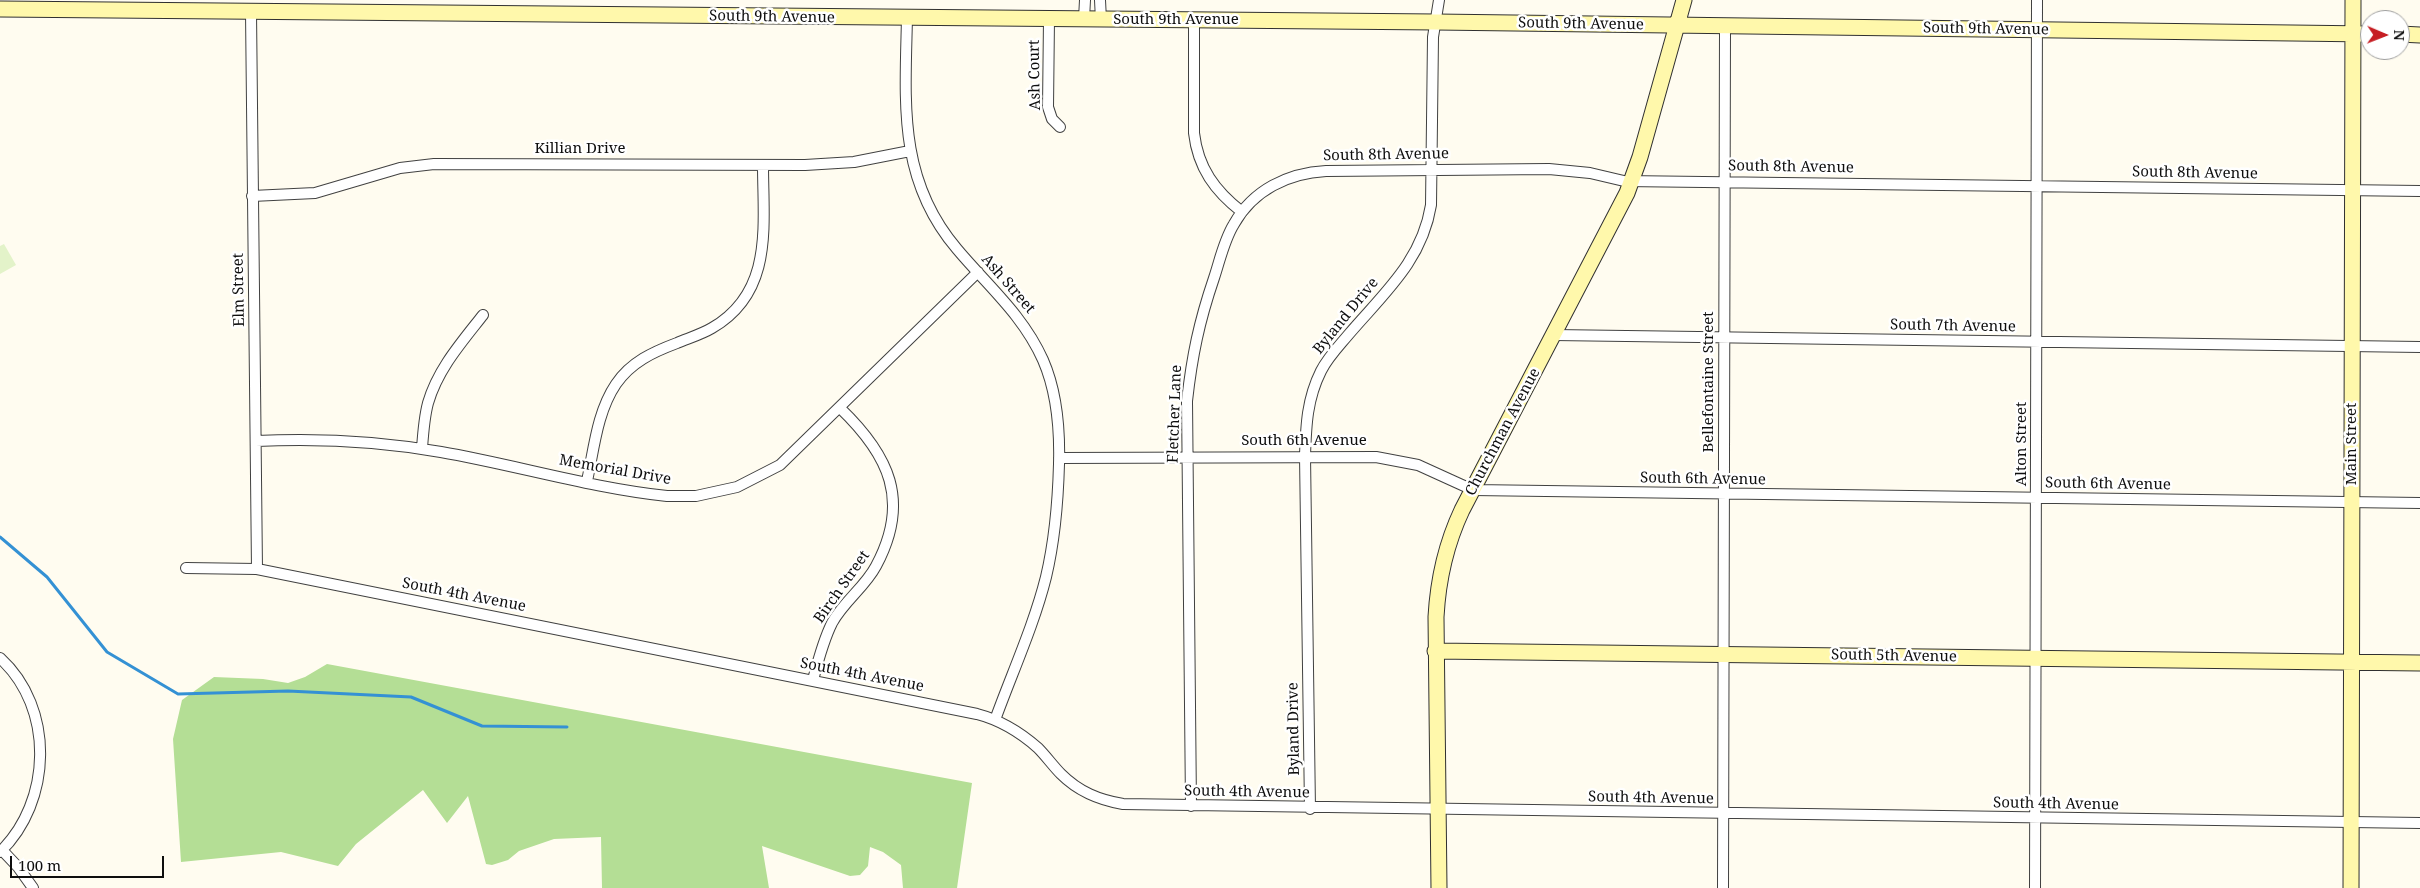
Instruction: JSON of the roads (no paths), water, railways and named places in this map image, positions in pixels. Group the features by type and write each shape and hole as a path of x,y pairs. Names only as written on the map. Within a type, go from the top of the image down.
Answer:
{"street":[{"path":"1084,19 1085,0"},
{"path":"1100,0 1101,20"},
{"name":"Byland Drive","path":"1310,808 1305,456 1307,412 1321,371 1334,352 1410,262 1420,246 1430,214 1433,37 1439,0"},
{"name":"Churchman Avenue","path":"1439,888 1436,651 1437,604 1443,564 1452,533 1473,490 1621,206 1632,181 1684,0"},
{"name":"Alton Street","path":"2035,888 2037,0"},
{"name":"Main Street","path":"2351,888 2353,0"},
{"name":"South 9th Avenue","path":"0,9 87,5 250,12 1436,22 2360,34"},
{"name":"Elm Street","path":"250,12 257,569"},
{"name":"Ash Street","path":"907,18 905,111 914,172 926,202 940,228 1023,323 1043,361 1055,398 1059,458 1057,518 1046,575 995,720"},
{"name":"Ash Court","path":"1049,19 1048,107 1052,119 1060,127"},
{"path":"1194,20 1196,147 1210,182 1226,200 1242,212"},
{"name":"Bellefontaine Street","path":"1723,888 1724,26"},
{"name":"Killian Drive","path":"252,196 315,193 400,168 434,164 763,165 844,163 910,151"},
{"path":"587,481 601,415 606,401 628,369 648,355 708,330 724,320 738,307 752,287 759,270 763,251 763,165"},
{"name":"South 8th Avenue","path":"1242,212 1255,198 1271,186 1302,174 1326,171 1549,169 1632,181 2420,191"},
{"name":"Fletcher Lane","path":"1191,806 1187,402 1191,364 1198,327 1229,233 1242,212"},
{"name":"Memorial Drive","path":"256,441 342,440 422,449 649,494 683,497 737,487 780,464 840,408 978,272"},
{"path":"422,449 428,404 438,377 454,352 483,315"},
{"name":"South 7th Avenue","path":"1554,335 2420,347"},
{"name":"Birch Street","path":"813,680 819,656 831,624 842,608 871,575 883,554 892,516 892,488 882,458 862,428 840,408"},
{"name":"South 6th Avenue","path":"1059,458 1357,456 1400,460 1418,465 1473,490 2420,503"},
{"name":"South 4th Avenue","path":"186,568 257,569 973,713 995,720 1025,737 1040,750 1067,780 1091,796 1123,804 1724,815 2420,823"},
{"name":"South 5th Avenue","path":"1436,651 2420,663"},
{"path":"0,658 18,680 28,697 38,730 40,751 39,776 29,809 20,827 1,851 18,867 33,888"}],"waterway":[{"path":"0,537 47,577 107,652 178,694 288,691 411,697 482,726 567,727"}]}
